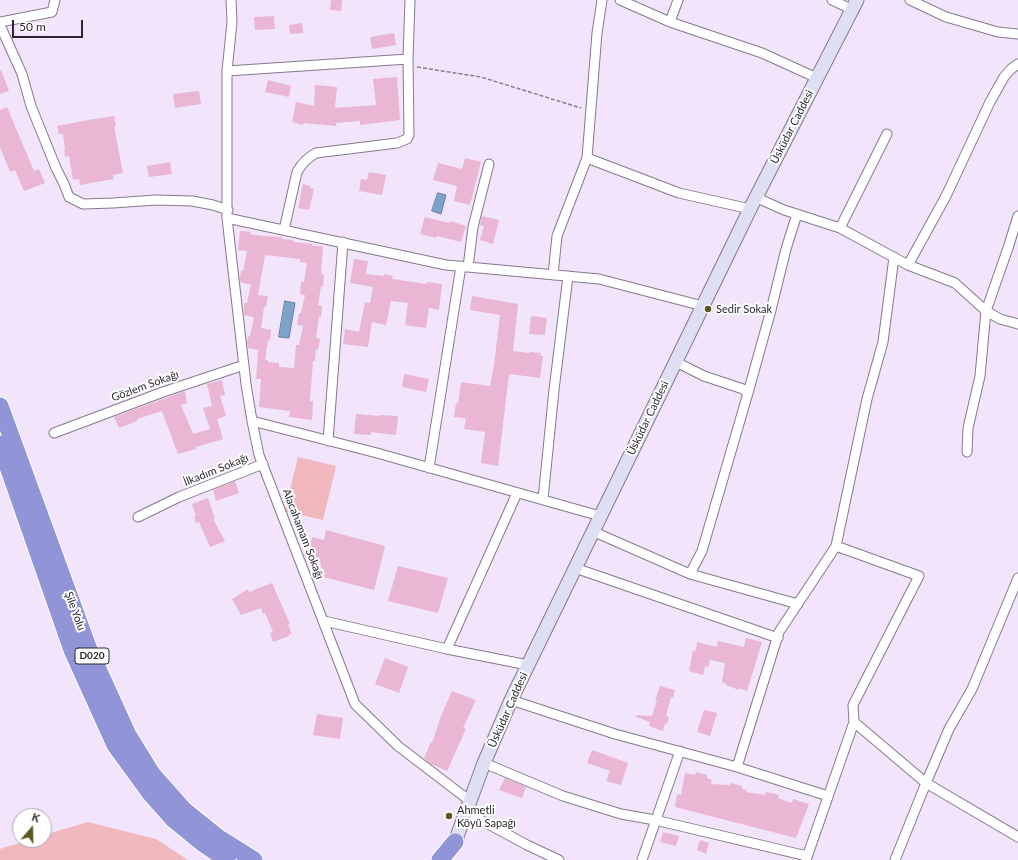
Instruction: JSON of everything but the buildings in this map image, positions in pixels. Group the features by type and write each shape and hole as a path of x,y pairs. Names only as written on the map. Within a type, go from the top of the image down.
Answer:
{"highway":[{"name":"Şile Yolu","path":"0,406 88,647 128,735 152,774 183,809 219,838 254,860"},
{"name":"Şile Yolu","path":"0,444 72,650 115,745 150,793 174,820 201,842 227,860"},
{"path":"440,860 455,842"},
{"name":"Üsküdar Caddesi","path":"445,860 455,842"},
{"name":"Üsküdar Caddesi","path":"455,842 455,860"}],"main road":[{"name":"Üsküdar Caddesi","path":"455,842 484,764 528,664 753,203 834,43 855,5"}],"street":[{"path":"0,22 52,12 56,0"},
{"name":"Alacahamam Sokağı","path":"231,0 232,22 227,71 227,214 244,365 252,421 262,464 355,704 398,746 468,806 527,845 559,860"},
{"path":"284,230 297,172 301,164 306,159 316,153 397,143 407,139 410,132 408,112 408,62 410,0"},
{"path":"553,275 556,236 587,158 597,33 602,0"},
{"path":"620,0 670,22 762,53 817,78"},
{"path":"670,22 678,0"},
{"path":"832,0 855,5"},
{"path":"910,0 946,17 998,32 1018,34"},
{"path":"0,25 22,74 31,106 69,198 83,204 112,204 156,200 192,201 213,205 227,214 284,230 446,265 599,279 703,306"},
{"path":"227,71 408,62"},
{"path":"908,265 946,196 990,102 1004,77 1018,64"},
{"path":"840,228 887,134"},
{"path":"587,158 679,193 753,203 797,214 840,228 908,265 955,283 986,311 1000,319 1018,324"},
{"path":"429,468 465,267 473,227 489,164"},
{"path":"690,574 702,551 748,393 786,249 797,214"},
{"path":"966,452 968,428 980,376 986,311 1018,216"},
{"path":"328,441 343,242"},
{"path":"737,767 780,632 836,546 867,399 883,342 894,257"},
{"path":"543,499 554,390 568,276"},
{"path":"676,362 704,376 743,389 748,393"},
{"name":"Gözlem Sokağı","path":"54,433 164,392 244,365"},
{"path":"252,421 543,499 600,516"},
{"name":"İlkadım Sokağı","path":"138,517 179,497 262,464"},
{"path":"447,649 517,493"},
{"path":"592,531 690,574 798,604"},
{"path":"484,764 590,805 621,814 655,820 806,858 854,722 853,705 919,576 836,546"},
{"path":"575,568 778,638"},
{"path":"895,860 949,729 972,689 1016,589 1018,578"},
{"path":"324,621 447,649 528,664"},
{"path":"511,700 615,734 737,767 828,796"},
{"path":"854,722 926,783 1018,837"},
{"path":"642,860 680,751"}],"path":[{"path":"408,62 481,77 591,111"}],"shaded area":[{"path":"298,457 336,466 323,520 285,511"},
{"path":"88,822 156,839 188,860 0,860 0,849 12,845 12,848 52,848 52,833"}],"water":[{"path":"438,193 446,195 441,214 432,211"},
{"path":"285,301 295,303 289,338 279,337"}],"place":[{"name":"Sedir Sokak","path":"708,309"},
{"name":"Ahmetli Köyü Sapağı","path":"449,816"}]}
